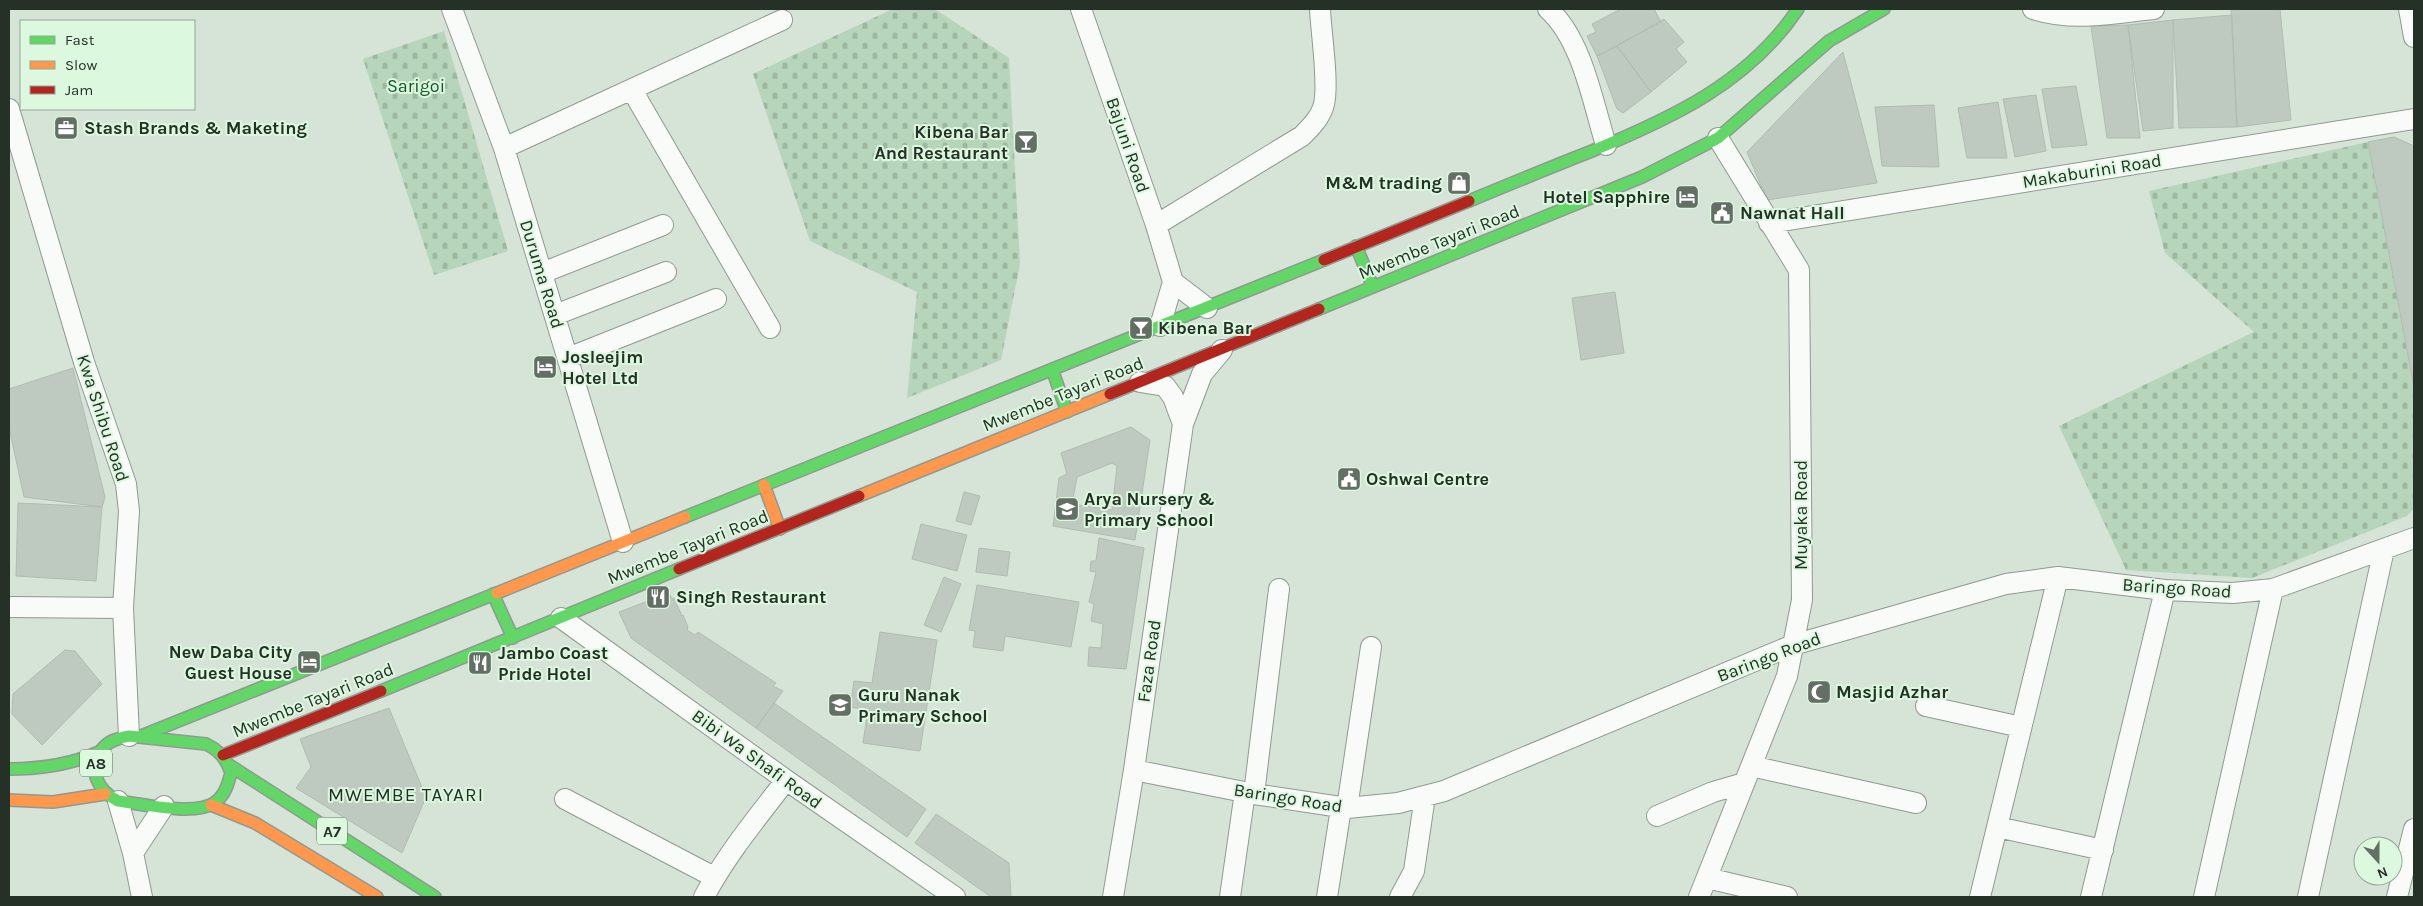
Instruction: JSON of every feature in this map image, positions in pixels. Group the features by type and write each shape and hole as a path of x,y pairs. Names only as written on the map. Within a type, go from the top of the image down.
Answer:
{"main road":[{"name":"Mwembe Tayari Road","path":"135,736 1207,308 1606,145 1654,130 1738,80 1778,36 1798,9"},
{"name":"Mwembe Tayari Road","path":"226,760 561,618 1642,177 1718,138 1759,98 1829,41 1884,9"},
{"path":"1663,148 1670,163"},
{"path":"1356,246 1373,287"},
{"path":"1052,369 1067,412"},
{"path":"764,485 780,529"},
{"path":"493,594 513,638"},
{"path":"135,736 206,744 216,749 226,760 231,773 224,795 211,805"},
{"name":"A8","path":"135,736 110,742 99,752 94,776 111,798 194,810 211,805"},
{"path":"9,769 65,766 99,752"},
{"name":"A7","path":"226,760 435,897"},
{"path":"9,800 53,802 111,798"},
{"name":"A7","path":"211,805 256,823 377,897"}],"street":[{"name":"Duruma Road","path":"452,9 504,148 623,542"},
{"name":"Bajuni Road","path":"1081,9 1156,224 1173,282"},
{"path":"1156,224 1302,136 1317,120 1324,104 1325,86 1320,9"},
{"path":"1548,9 1564,28 1577,52 1606,145"},
{"path":"2033,9 2074,18 2154,9"},
{"path":"2409,9 2414,37"},
{"path":"504,148 782,20"},
{"path":"632,90 770,328"},
{"name":"Kwa Shibu Road","path":"9,109 84,362 126,484 129,511 123,608 135,736"},
{"name":"Makaburini Road","path":"1770,223 2414,119"},
{"name":"Muyaka Road","path":"1699,897 1787,676 1802,600 1799,270 1718,138"},
{"path":"542,273 663,225"},
{"path":"555,315 666,272"},
{"path":"1160,326 1173,282 1207,308"},
{"path":"568,358 716,299"},
{"name":"Faza Road","path":"1113,897 1134,770 1183,424 1202,374 1224,348"},
{"path":"1140,382 1165,386 1173,397 1183,424"},
{"name":"Baringo Road","path":"1134,770 1249,793 1344,808 1398,803 1444,791 1793,645 2006,584 2058,577 2165,590 2233,593 2273,589 2414,538"},
{"path":"2308,897 2384,549"},
{"path":"1980,897 2058,577"},
{"path":"1230,897 1249,793 1279,589"},
{"path":"2204,897 2273,589"},
{"path":"2092,897 2165,590"},
{"path":"9,607 123,608"},
{"name":"Bibi Wa Shafi Road","path":"561,618 786,780 955,897"},
{"path":"1327,897 1372,647"},
{"path":"1926,706 2021,727"},
{"path":"1658,816 1748,775 1916,803"},
{"path":"704,897 714,877 786,780"},
{"path":"1713,792 1735,806"},
{"path":"1400,897 1414,871 1425,796"},
{"path":"111,798 133,853 142,897"},
{"path":"565,798 714,877"},
{"path":"133,853 164,806"},
{"path":"1997,827 2103,850"},
{"path":"2397,897 2414,829"},
{"path":"1707,878 1787,897"}],"green space":[{"path":"893,9 935,9 1009,58 1020,264 1001,360 907,398 917,292 810,241 753,74"},
{"name":"Sarigoi","path":"444,31 508,251 434,275 363,59"},
{"path":"2368,142 2414,387 2414,508 2407,516 2252,578 2126,570 2059,426 2254,332 2165,253 2149,191"}],"building":[{"path":"1621,9 1654,9 1661,22 1597,56 1587,36 1596,32 1592,24"},
{"path":"2231,9 2280,9 2291,120 2237,127"},
{"path":"2232,15 2237,127 2179,128 2173,20"},
{"path":"1664,19 1684,42 1676,49 1687,62 1651,92 1617,46"},
{"path":"2173,20 2173,128 2143,131 2128,25"},
{"path":"2128,25 2140,138 2107,138 2091,26"},
{"path":"1617,46 1651,92 1623,113 1617,109 1597,56"},
{"path":"1843,52 1877,183 1767,200 1747,152"},
{"path":"2076,86 2087,145 2052,148 2042,89"},
{"path":"2036,95 2046,151 2015,157 2003,99"},
{"path":"1998,102 2007,158 1967,158 1958,108"},
{"path":"1934,105 1939,167 1882,166 1875,107"},
{"path":"2394,137 2414,146 2414,387 2368,142"},
{"path":"1615,292 1624,353 1581,360 1572,298"},
{"path":"73,368 105,497 102,507 24,497 9,427 9,389"},
{"path":"1131,427 1150,440 1135,540 1053,526 1059,478 1067,474 1061,453","holes":["1112,463 1117,466 1112,510 1072,504 1077,477"]},
{"path":"964,492 980,496 971,525 956,521"},
{"path":"18,503 102,507 96,581 16,576"},
{"path":"921,524 967,535 957,571 912,559"},
{"path":"1099,538 1144,548 1126,669 1088,666 1089,647 1101,648 1103,624 1091,621 1094,604 1089,602 1096,572 1090,571 1091,561 1096,561"},
{"path":"979,548 1010,552 1007,576 976,572"},
{"path":"944,577 961,584 941,632 924,625"},
{"path":"977,585 1079,602 1071,647 1005,636 1003,651 973,647 975,631 969,630"},
{"path":"669,593 672,599 674,598 683,615 688,627 687,630 695,635 698,632 776,683 773,686 783,691 756,728 631,638 619,612"},
{"path":"880,632 937,640 920,751 863,743 868,710 850,707 854,681 872,683"},
{"path":"65,650 75,651 102,684 42,745 12,714 13,694"},
{"path":"774,703 926,809 907,837 756,728"},
{"path":"389,708 426,797 402,853 296,788 311,767 300,739"},
{"path":"936,814 1009,863 1011,897 991,897 915,843"}],"traffic: fast":[{"path":"1469,201 1622,138 1679,111 1732,78 1756,58 1778,35 1798,9"},
{"path":"1319,309 1642,177 1718,138 1829,41 1884,9"},
{"path":"1356,246 1373,287"},
{"path":"685,517 1324,260"},
{"path":"1052,369 1067,412"},
{"path":"381,691 679,569"},
{"path":"141,736 497,593"},
{"path":"493,594 513,638"},
{"path":"129,736 211,746 225,759 231,773 223,793 214,803 194,809 168,808 118,801 111,797 96,777 95,762 98,754 106,745 129,736"},
{"path":"9,769 55,765 99,752"},
{"path":"229,765 435,897"}],"traffic: slow":[{"path":"859,496 1110,394"},
{"path":"764,485 780,529"},
{"path":"497,593 685,517"},
{"path":"9,800 53,802 105,794"},
{"path":"211,805 255,823 377,897"}],"traffic: jam":[{"path":"1324,260 1469,201"},
{"path":"1110,394 1319,309"},
{"path":"679,569 859,496"},
{"path":"223,755 381,691"}],"place":[{"name":"Stash Brands & Maketing","path":"66,128"},
{"name":"Kibena Bar And Restaurant","path":"1026,142"},
{"name":"M&M trading","path":"1459,183"},
{"name":"Hotel Sapphire","path":"1687,197"},
{"name":"Nawnat Hall","path":"1722,213"},
{"name":"Kibena Bar","path":"1141,328"},
{"name":"Josleejim Hotel Ltd","path":"545,367"},
{"name":"Oshwal Centre","path":"1349,479"},
{"name":"Arya Nursery & Primary School","path":"1067,509"},
{"name":"Singh Restaurant","path":"658,597"},
{"name":"New Daba City Guest House","path":"309,662"},
{"name":"Jambo Coast Pride Hotel","path":"480,663"},
{"name":"Masjid Azhar","path":"1819,692"},
{"name":"Guru Nanak Primary School","path":"840,705"}],"district":[{"name":"MWEMBE TAYARI","path":"406,795"}]}
